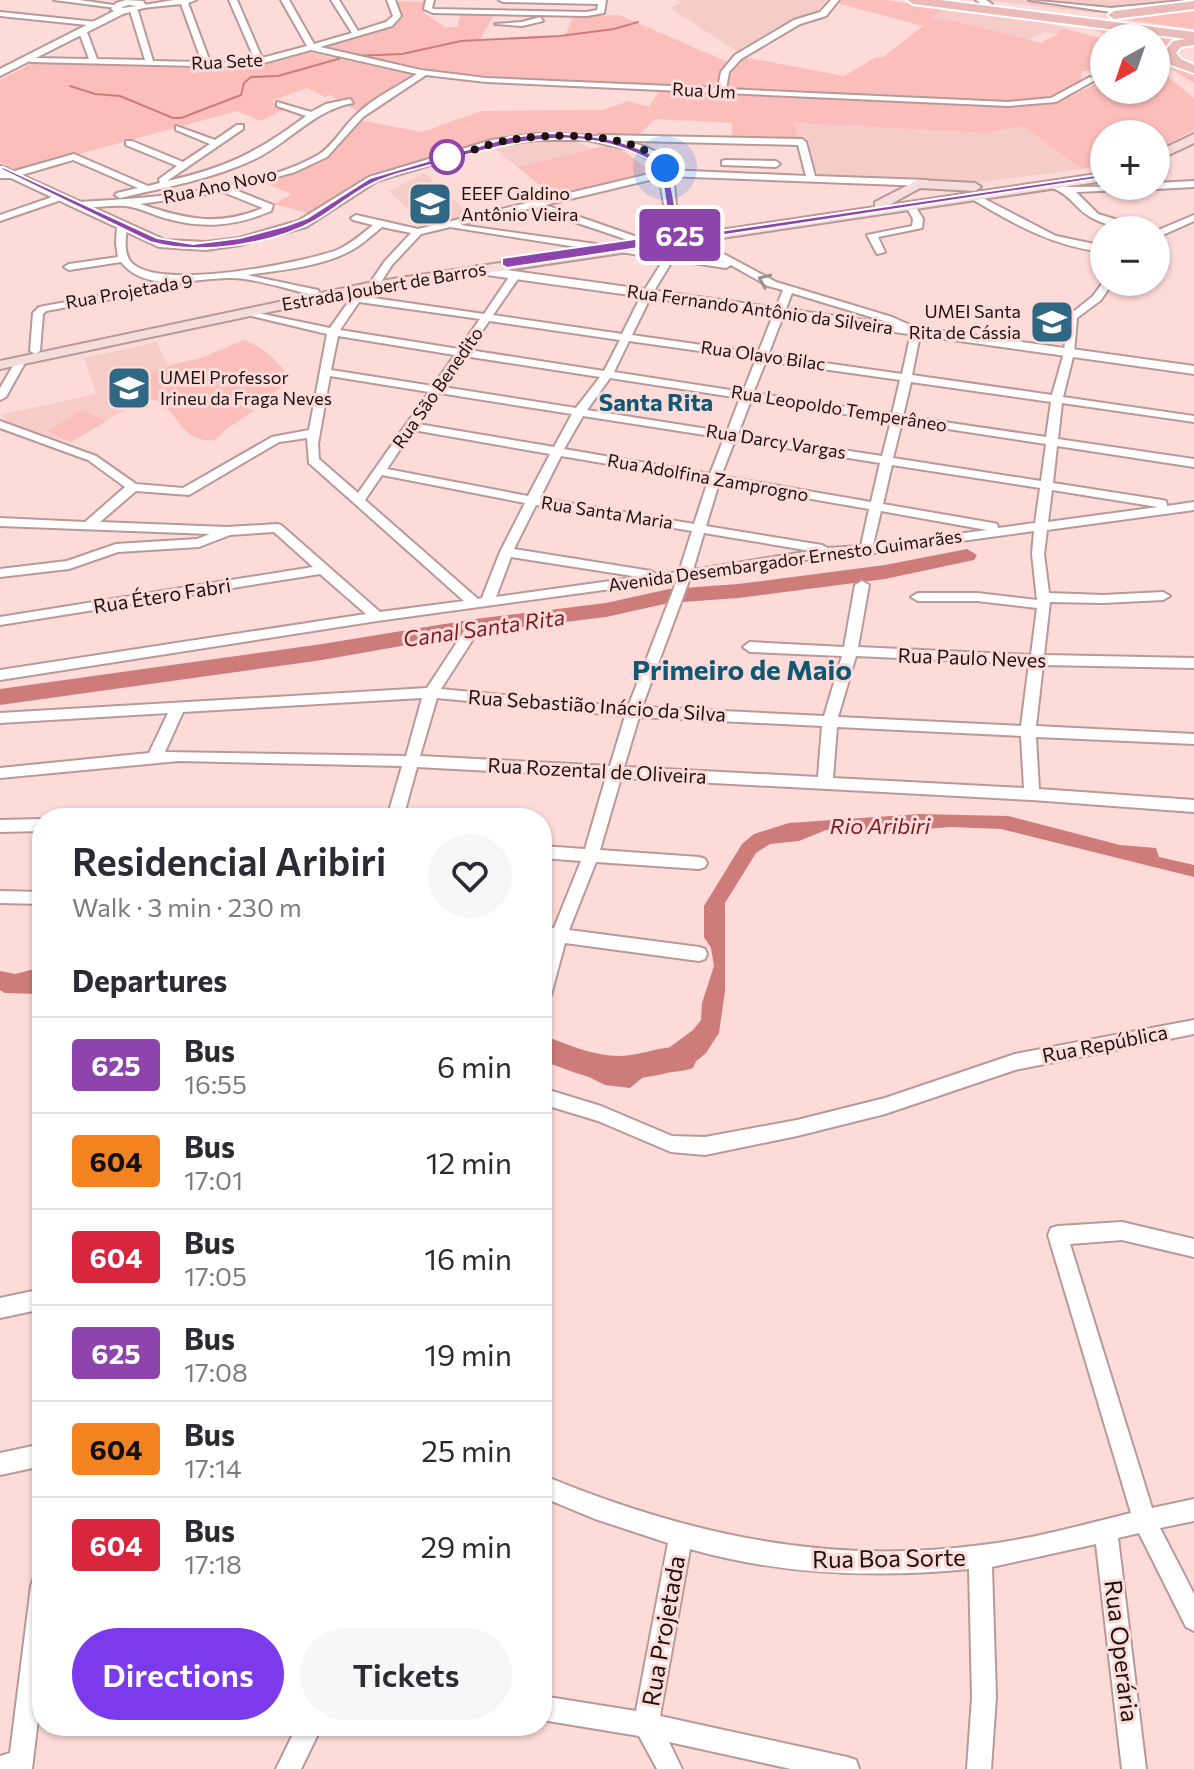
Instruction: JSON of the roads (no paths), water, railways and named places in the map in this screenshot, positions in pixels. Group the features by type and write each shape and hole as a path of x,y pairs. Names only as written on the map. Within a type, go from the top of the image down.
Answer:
{"main road":[{"path":"913,0 1194,36"},
{"path":"961,0 1194,36"},
{"path":"1044,12 1120,15 1194,3"},
{"path":"1026,14 1090,31"},
{"path":"1194,36 1177,44 1169,53 1176,62 1194,69"},
{"path":"1170,71 1191,84"},
{"path":"1170,150 1194,138"},
{"path":"1170,158 1194,147"},
{"name":"Estrada Joubert de Barros","path":"0,358 377,280 509,267 879,205 1090,176"},
{"name":"Estrada Joubert de Barros","path":"0,365 332,295 509,267 596,247 687,238 975,197 1090,177"},
{"path":"879,205 914,185 926,183 1004,187"},
{"path":"908,190 924,199 940,202"}],"street":[{"path":"58,0 126,5 192,0"},
{"path":"184,0 207,65"},
{"path":"233,0 260,62"},
{"path":"285,0 312,48"},
{"path":"335,0 357,35"},
{"name":"Rua Sete","path":"31,60 207,65 260,62 382,27 396,19 391,0"},
{"path":"429,5 593,14 601,11 602,1 503,0"},
{"path":"514,12 517,0"},
{"path":"721,91 725,72 738,57 793,24 823,14 835,0"},
{"path":"1033,0 1111,10 1194,3"},
{"path":"0,73 83,32 126,5"},
{"path":"126,5 150,64"},
{"path":"0,14 97,24"},
{"path":"499,24 530,23 565,14"},
{"path":"83,32 94,62"},
{"name":"Rua Um","path":"312,48 425,72 486,80 1017,104 1053,100 1090,81"},
{"name":"Rua Ano Novo","path":"82,204 128,203 224,189 276,176 319,158 334,147 360,115 425,72"},
{"path":"82,204 224,169 247,160 311,115 332,104 350,101"},
{"path":"280,104 311,115"},
{"path":"150,188 240,127"},
{"path":"179,128 215,143"},
{"path":"4,173 82,204 122,226 176,246 240,241 302,224 355,189 384,175 496,142 552,136 802,142 811,177"},
{"path":"599,138 636,148 664,168 926,183"},
{"path":"129,143 184,166"},
{"path":"4,173 77,157 150,188"},
{"path":"356,218 418,232 664,168 705,163"},
{"path":"719,163 776,164"},
{"path":"664,168 672,216 687,238 736,267 788,290 888,319 917,332 866,550"},
{"path":"883,181 908,190"},
{"path":"1170,185 1194,184"},
{"path":"1053,185 1068,190 1090,189"},
{"path":"128,203 203,225 236,221 268,209 268,205 224,189"},
{"path":"1068,190 1095,216"},
{"path":"0,218 61,197"},
{"path":"975,197 1046,236 1090,248"},
{"path":"537,203 545,209 640,241"},
{"path":"880,252 872,235 917,228 918,219 911,206"},
{"path":"1170,228 1194,218"},
{"path":"122,226 124,259 141,273 158,278 228,274 339,252 356,243 380,223"},
{"path":"449,226 596,247"},
{"path":"377,280 388,263 418,232"},
{"path":"624,250 736,267"},
{"path":"357,297 333,332 314,433 313,460 481,603 557,452 580,411 608,374 647,294 671,256"},
{"path":"69,267 124,259"},
{"name":"Rua Fernando Antônio da Silveira","path":"509,267 647,294 1194,370"},
{"name":"Rua São Benedito","path":"359,500 489,316 509,267"},
{"path":"228,274 314,292"},
{"name":"Rua Projetada 9","path":"35,351 38,313 43,309 187,283 212,275"},
{"path":"552,932 590,857 613,770 684,581 714,480 788,290"},
{"name":"Rua Olavo Bilac","path":"332,295 1194,419"},
{"path":"1032,794 1028,730 1044,601 1038,554 1051,441 1057,399 1069,353 1072,317 1098,296"},
{"name":"Rua Leopoldo Temperâneo","path":"247,312 333,332 464,353 1194,463"},
{"path":"0,397 21,361"},
{"name":"Rua Darcy Vargas","path":"325,372 1187,507"},
{"path":"0,424 92,458 133,487 185,492 276,439 314,433"},
{"name":"Rua Adolfina Zamprogno","path":"410,426 1006,529"},
{"name":"Rua Santa Maria","path":"380,471 534,501 836,551"},
{"path":"90,524 133,487"},
{"name":"Avenida Desembargador Ernesto Guimarães","path":"0,675 377,617 668,577 684,581 836,551 866,550 1187,507"},
{"path":"0,522 227,531 277,528 377,617"},
{"path":"0,573 69,565 116,548 199,543 227,531"},
{"path":"506,552 668,577"},
{"name":"Rua Étero Fabri","path":"0,621 323,569"},
{"path":"825,784 830,719 850,653 862,585"},
{"path":"918,597 1044,601 1163,596"},
{"path":"398,808 431,693 470,633"},
{"name":"Rua Paulo Neves","path":"750,647 1037,660 1194,663"},
{"name":"Rua Sebastião Inácio da Silva","path":"0,718 431,693 633,712 830,719 1194,739"},
{"path":"155,757 179,706"},
{"name":"Rua Rozental de Oliveira","path":"0,773 155,757 410,761 1032,794 1194,806"},
{"path":"0,826 32,825"},
{"path":"552,853 699,863"},
{"path":"0,897 32,898"},
{"path":"552,934 699,954"},
{"name":"Rua República","path":"552,1099 601,1114 671,1144 705,1146 885,1106 1015,1062 1194,1027"},
{"path":"1194,1248 1122,1231 1058,1235 1144,1519 1194,1619"},
{"path":"0,1308 32,1301"},
{"path":"0,1464 32,1457"},
{"name":"Rua Boa Sorte","path":"552,1490 626,1521 681,1535 802,1561 891,1564 980,1557 1106,1533 1144,1519 1194,1510"},
{"name":"Rua Operária","path":"1106,1533 1134,1769"},
{"name":"Rua Projetada","path":"670,1769 646,1725 681,1535"},
{"path":"979,1769 984,1697 980,1557"},
{"path":"14,1767 32,1651"},
{"path":"552,1710 646,1725 847,1769"},
{"path":"288,1769 305,1736"}],"water":[{"name":"Rio Aribiri","path":"920,814 1008,816 1120,845 1156,848 1159,857 1194,865 1194,877 1001,829 826,830 799,841 770,844 756,853 725,903 725,991 719,1033 706,1053 694,1063 648,1073 630,1088 605,1085 579,1072 552,1064 552,1051 568,1060 616,1074 629,1074 693,1030 701,1020 702,1003 714,966 711,948 704,937 704,906 742,844 754,834 789,823"},
{"path":"32,970 32,994 0,990 0,971 15,974"}],"waterway":[{"path":"354,56 402,54 461,41 560,36 614,29 638,22"},
{"path":"70,86 95,94 120,96 173,118 181,118 241,95 244,83 251,77 278,76 345,57"},
{"name":"Canal Santa Rita","path":"0,697 322,652 475,626 606,610 669,596 738,591 885,572 967,555"},
{"name":"Rio Aribiri","path":"552,1051 580,1062 611,1068 629,1069 683,1059"}],"place":[{"name":"EEEF Galdino Antônio Vieira","path":"430,204"},
{"name":"UMEI Santa Rita de Cássia","path":"1052,322"},
{"name":"UMEI Professor Irineu da Fraga Neves","path":"129,388"}],"district":[{"name":"Santa Rita","path":"656,403"},
{"name":"Primeiro de Maio","path":"742,670"}]}
